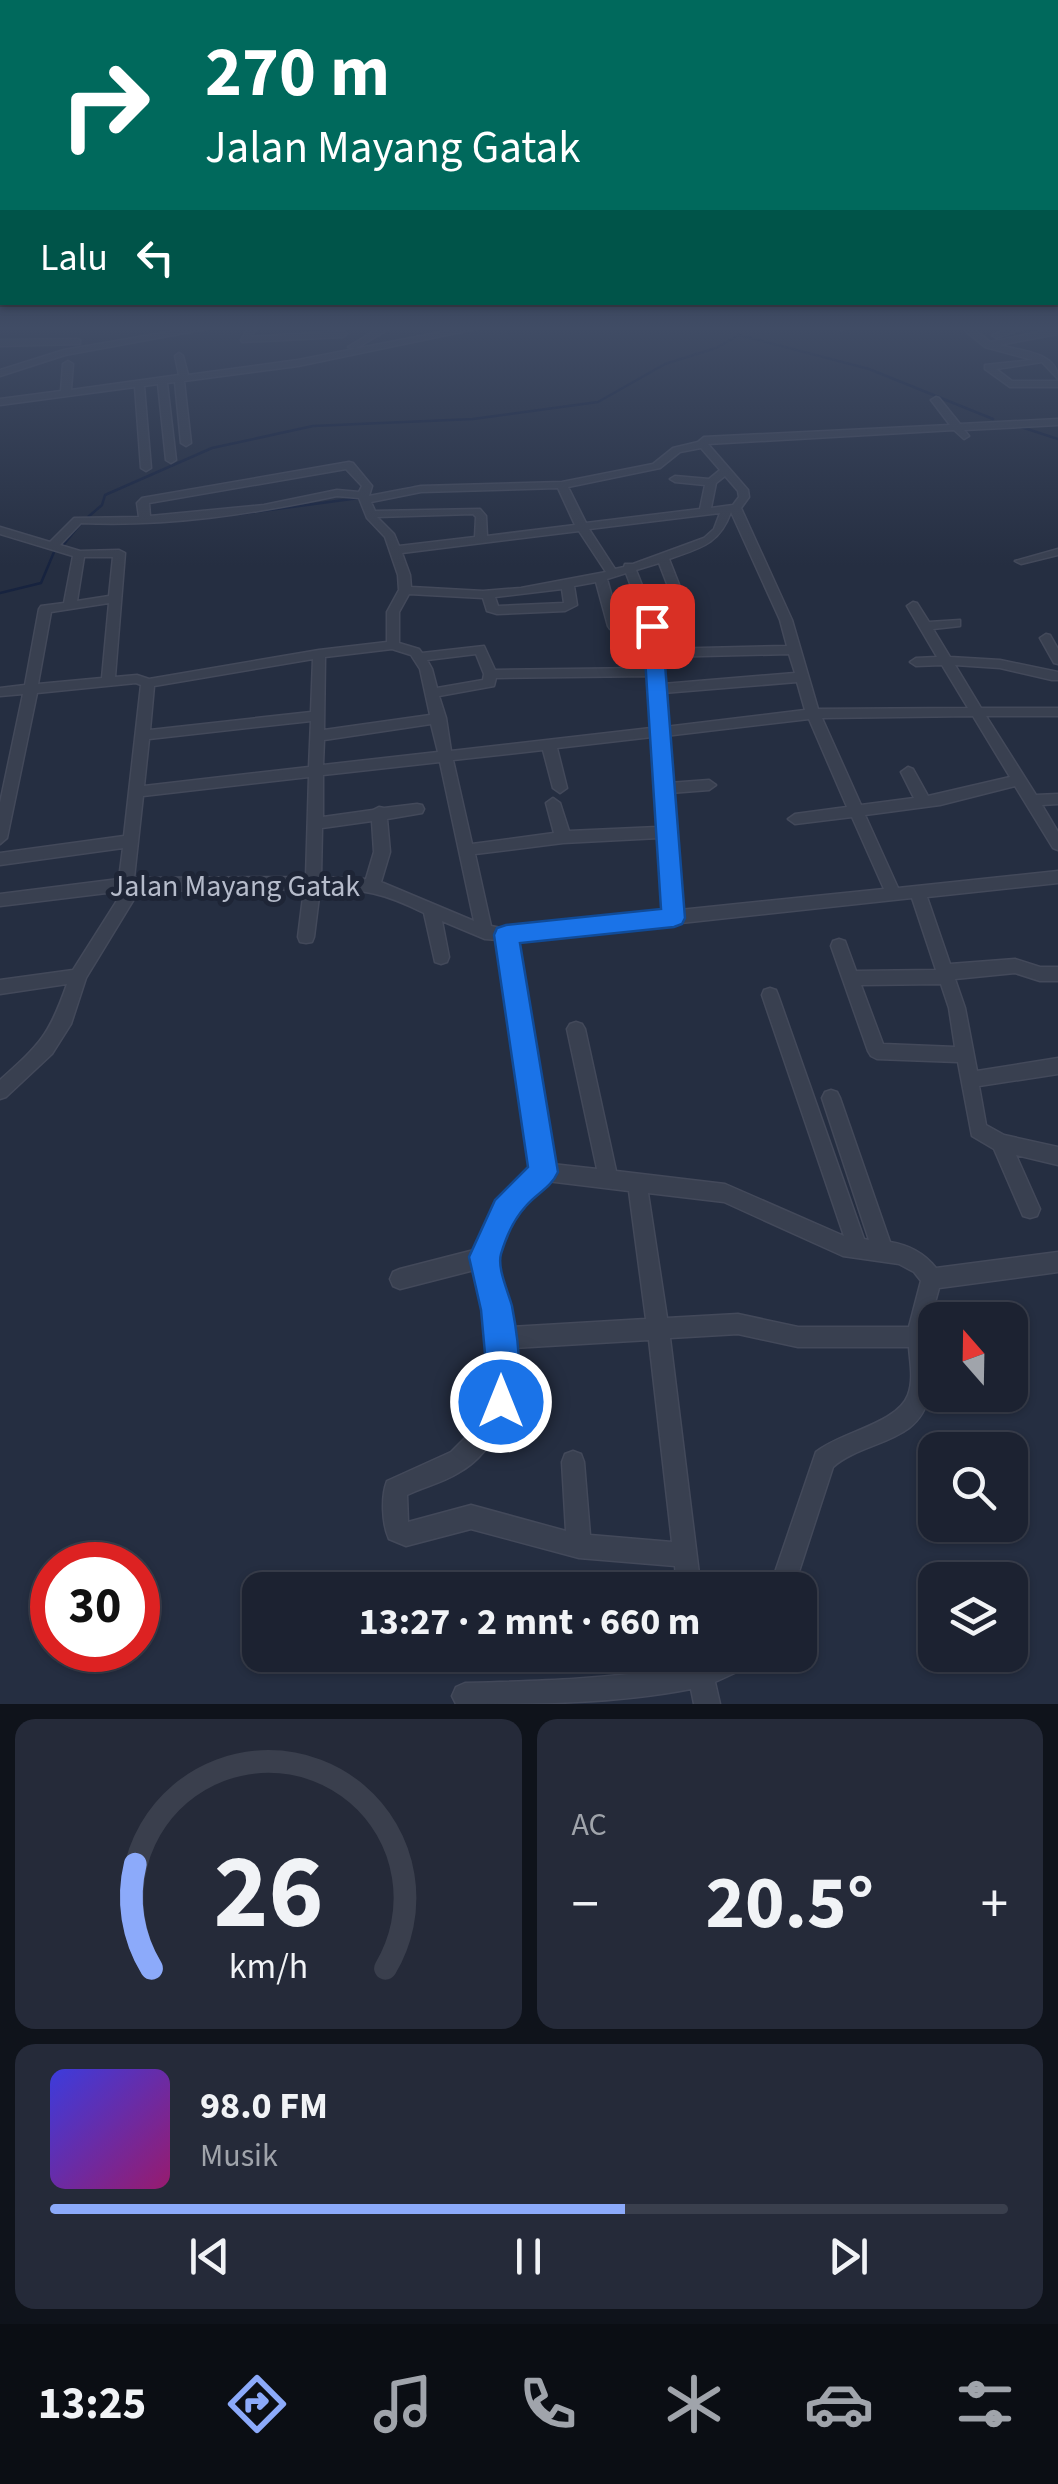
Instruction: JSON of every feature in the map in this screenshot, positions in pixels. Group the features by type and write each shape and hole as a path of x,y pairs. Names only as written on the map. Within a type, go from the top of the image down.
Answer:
{"street":[{"path":"141,407 146,468"},
{"path":"165,407 170,460"},
{"path":"184,407 186,443"},
{"path":"941,407 964,436"},
{"path":"946,407 979,423"},
{"path":"52,546 85,521 145,520 261,509 343,492 365,497 421,489 617,480 661,465 677,450 702,443 954,424 1058,422"},
{"path":"405,590 488,594 568,587 708,540 744,494 702,443"},
{"path":"145,520 142,501 354,466 367,486 365,497 370,514 397,550 405,590 394,605 392,645"},
{"path":"676,478 710,482 726,470"},
{"path":"298,476 310,498"},
{"path":"705,512 710,482"},
{"path":"562,485 605,574 614,626"},
{"path":"397,550 731,509"},
{"path":"731,509 787,622 813,714 894,894"},
{"path":"370,514 476,511 481,516 481,540"},
{"path":"0,530 79,554 119,553 108,682"},
{"path":"1021,561 1058,552"},
{"path":"70,605 79,554"},
{"path":"662,556 687,620"},
{"path":"629,566 655,634 658,732 674,918"},
{"path":"488,594 491,608 496,610 565,608 571,605 568,587"},
{"path":"0,838 6,786 31,689 44,612 115,599"},
{"path":"913,606 1058,844"},
{"path":"926,626 956,623"},
{"path":"1046,638 1058,660"},
{"path":"0,692 137,680 148,683 392,645 422,657 480,648 490,674 489,683 432,693"},
{"path":"655,653 795,650"},
{"path":"306,937 320,654"},
{"path":"422,657 485,932"},
{"path":"916,662 948,660 1013,666 1037,675 1058,676"},
{"path":"490,674 656,672"},
{"path":"656,689 802,676"},
{"path":"0,1091 46,1048 62,1024 78,976 130,884 130,841 148,683"},
{"path":"136,792 813,714 1058,712"},
{"path":"144,735 317,716"},
{"path":"317,736 439,718"},
{"path":"549,745 564,836"},
{"path":"908,772 924,803"},
{"path":"795,818 924,803 1018,780"},
{"path":"664,789 710,786"},
{"path":"1031,801 1058,799"},
{"path":"314,824 418,809"},
{"path":"372,885 382,852 379,812"},
{"path":"466,850 564,836 667,832"},
{"path":"0,859 130,841"},
{"name":"Jalan Mayang Gatak","path":"0,900 130,884 372,885 485,932 506,935 1058,877"},
{"path":"918,893 948,974 978,1130 1002,1142 1058,1156"},
{"path":"432,912 441,958"},
{"path":"506,935 544,1172"},
{"path":"839,946 877,1051 963,1055"},
{"path":"850,978 948,974 1016,966 1040,974 1058,974"},
{"path":"0,987 78,976"},
{"path":"770,995 858,1250"},
{"path":"576,1028 608,1177"},
{"path":"968,1080 1058,1066"},
{"path":"831,1098 882,1249"},
{"path":"1002,1142 1030,1208"},
{"path":"686,1555 579,1546 470,1517 406,1534 397,1531 397,1487 457,1462 490,1428 503,1392 500,1338 487,1265 506,1210 518,1194 544,1172 724,1193 858,1250 882,1249 908,1257 932,1279"},
{"path":"638,1182 687,1572"},
{"path":"835,1191 862,1189"},
{"path":"932,1279 1058,1262"},
{"path":"400,1279 487,1265"},
{"path":"927,1302 932,1279"},
{"path":"500,1338 659,1332 738,1324 798,1336 918,1338"},
{"path":"787,1572 824,1460 842,1446 897,1422 918,1398"},
{"path":"572,1462 579,1546"},
{"path":"465,1696 541,1699 670,1672"},
{"path":"700,1672 707,1704"}],"waterway":[{"path":"88,517 102,505 105,495 212,448 313,426 473,419 565,407"},
{"path":"962,407 993,419"},
{"path":"1021,427 1058,439"},
{"path":"397,491 413,487"},
{"path":"239,514 359,498"},
{"path":"64,544 82,522"},
{"path":"94,523 131,523"},
{"path":"0,593 41,583 54,552"}],"route":[{"path":"501,1402 497,1310 484,1257 506,1210 544,1172 506,935 674,918 652,626"}]}
